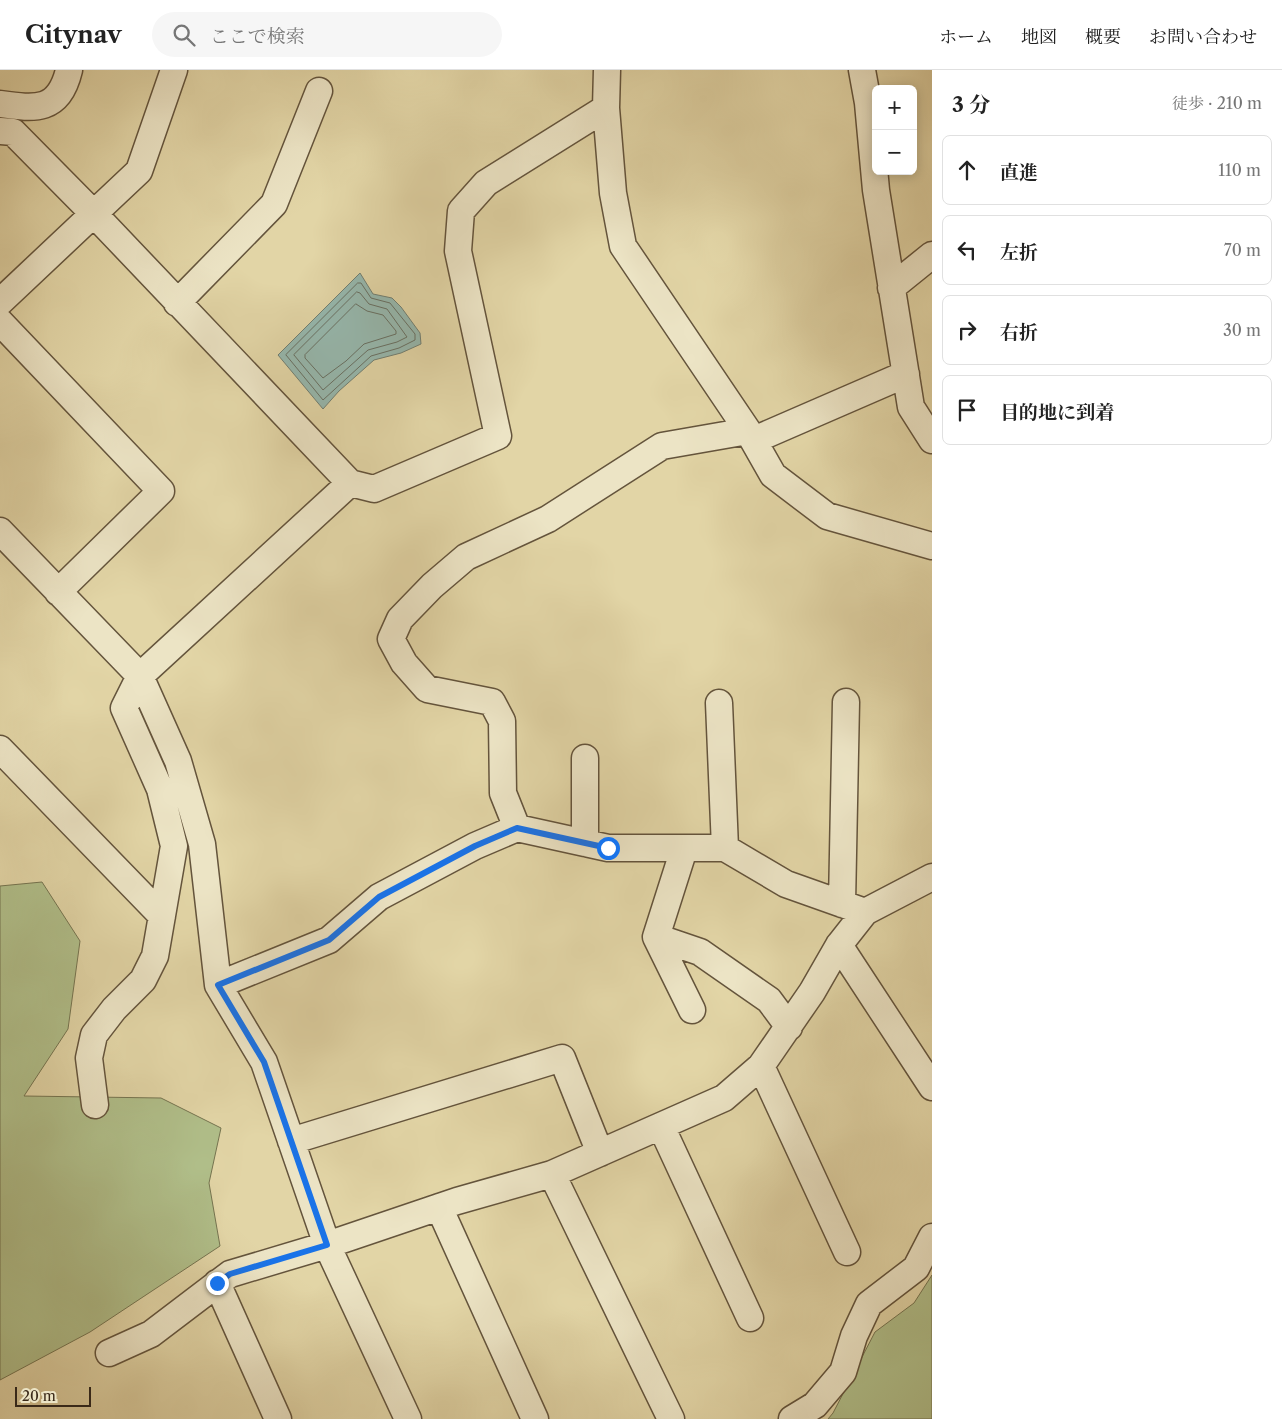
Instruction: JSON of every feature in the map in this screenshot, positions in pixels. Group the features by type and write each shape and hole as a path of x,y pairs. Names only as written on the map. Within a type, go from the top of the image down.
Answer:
{"street":[{"path":"0,104 25,107 47,105 61,92 69,70"},
{"path":"0,302 139,172 174,70"},
{"path":"607,70 606,108 613,193 623,246 751,436 773,474 827,516 932,546"},
{"path":"862,70 868,103 876,190 912,407 932,440"},
{"path":"177,303 274,204 319,91"},
{"path":"0,131 12,132 94,214 350,483 374,489 498,436 458,251 461,210 486,183 606,108"},
{"path":"891,288 932,255"},
{"path":"0,322 162,491 58,592"},
{"path":"517,828 503,793 502,721 492,702 427,689 404,663 391,639 400,620 432,586 466,557 548,519 662,446 751,436 906,374"},
{"path":"95,1105 89,1058 94,1034 114,1009 143,980 155,956 174,846 160,789 124,708 140,676 350,483"},
{"path":"0,531 140,676 178,761 202,844 218,985 264,1062 327,1245 408,1419"},
{"path":"109,1353 151,1334 230,1274 552,1174 724,1098 761,1066 812,992 839,945 854,908 846,702"},
{"path":"719,703 725,848"},
{"path":"0,748 162,916"},
{"path":"585,758 585,843"},
{"path":"218,985 329,940 379,897 475,846 517,828 608,848 725,848 786,884 854,908 932,877"},
{"path":"684,849 656,937 692,1010"},
{"path":"656,937 700,952 770,1000 789,1026"},
{"path":"839,945 932,1087"},
{"path":"291,1141 562,1058 600,1153"},
{"path":"761,1066 847,1252"},
{"path":"661,1126 750,1318"},
{"path":"552,1174 671,1419"},
{"path":"439,1208 535,1419"},
{"path":"792,1419 815,1405 843,1372 854,1336 870,1304 916,1268 932,1237"},
{"path":"217,1283 278,1419"}],"green space":[{"path":"42,882 80,941 68,1029 24,1096 161,1098 221,1128 209,1183 220,1246 90,1332 0,1380 0,886"},
{"path":"932,1275 932,1419 828,1419 833,1413 875,1332 914,1303"}],"water":[{"path":"360,273 373,294 392,298 401,307 420,333 421,344 401,353 374,360 339,391 323,409 278,355"}],"route":[{"path":"217,1283 230,1274 327,1245 264,1062 218,985 329,940 379,897 475,846 517,828 608,848"}]}
